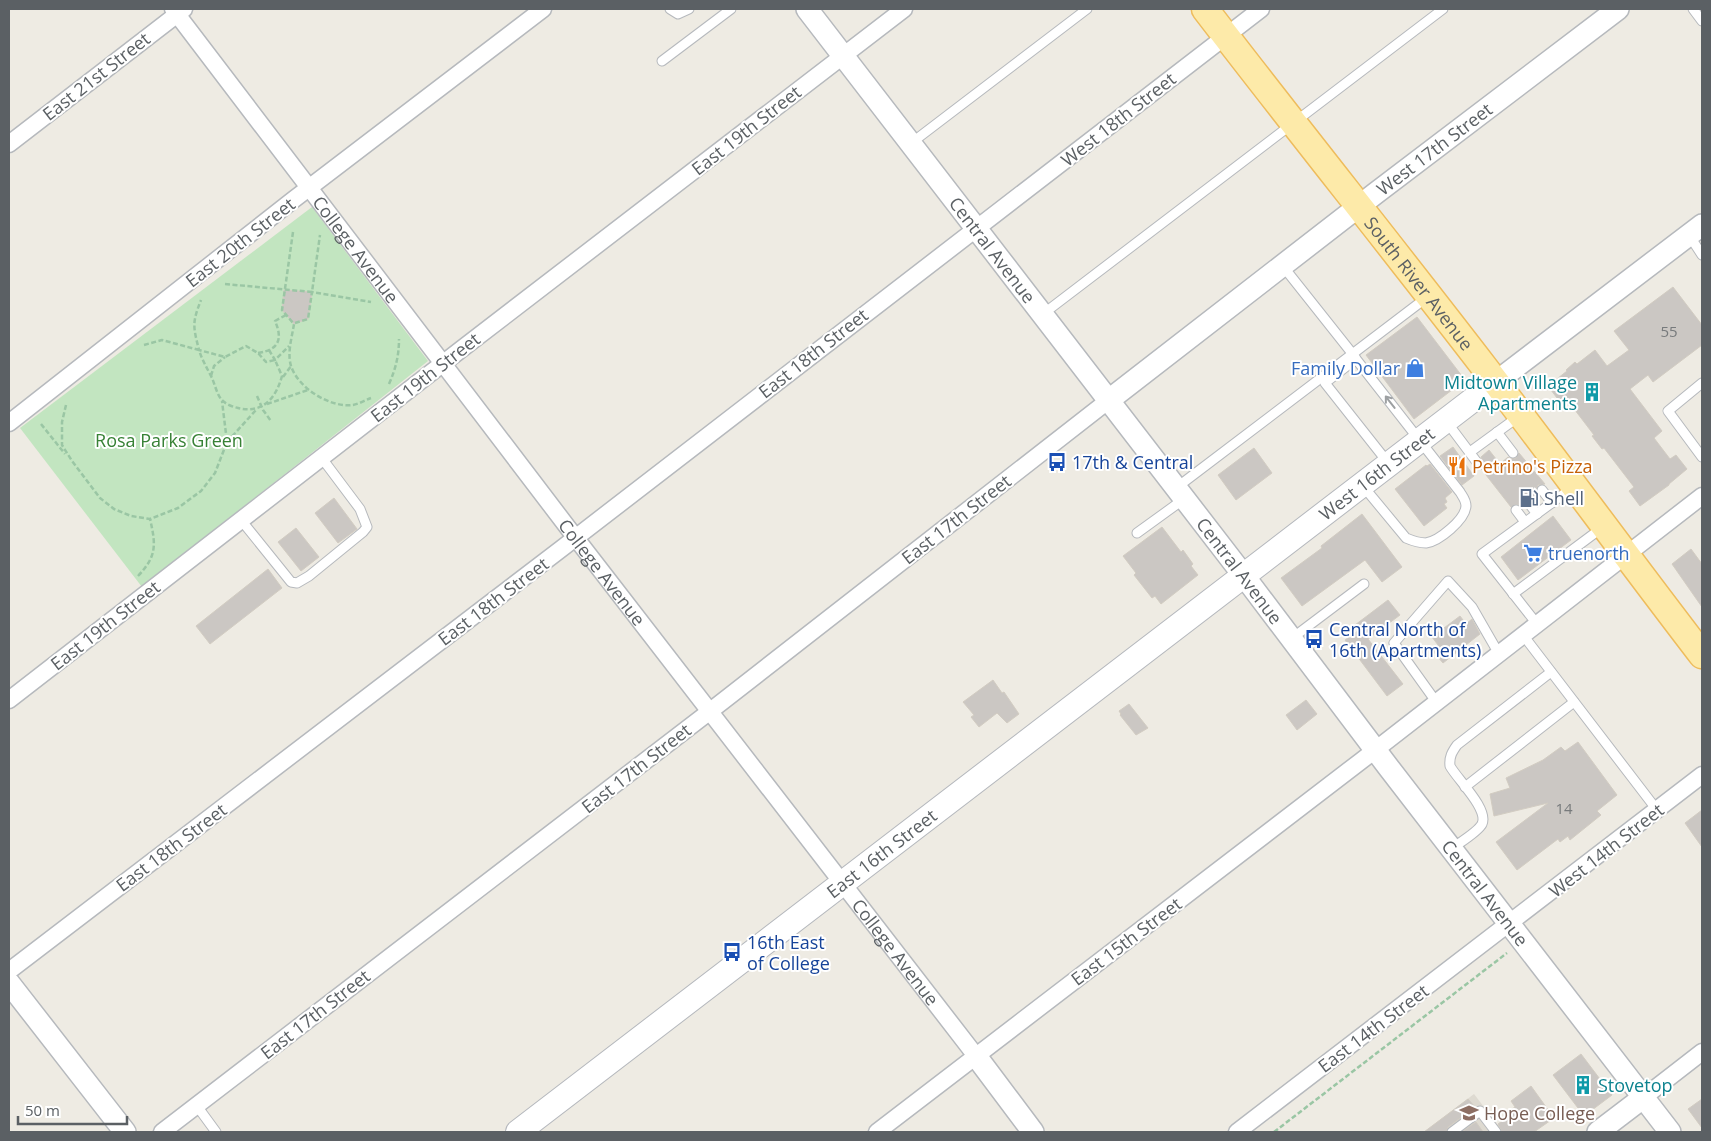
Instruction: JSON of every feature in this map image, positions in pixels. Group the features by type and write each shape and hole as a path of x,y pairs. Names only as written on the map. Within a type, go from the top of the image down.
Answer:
{"main road":[{"name":"South River Avenue","path":"1205,9 1496,382 1702,655"},
{"name":"West 16th Street","path":"1244,576 1496,382"},
{"name":"East 16th Street","path":"518,1132 1244,576"}],"street":[{"name":"East 20th Street","path":"9,423 543,9"},
{"name":"Central Avenue","path":"808,9 842,56 1043,314 1375,750 1670,1132"},
{"name":"East 19th Street","path":"9,700 444,362 904,9"},
{"name":"West 18th Street","path":"976,229 1261,9"},
{"name":"West 17th Street","path":"1109,400 1282,265 1618,9"},
{"name":"College Avenue","path":"178,10 310,188 709,712 1033,1132"},
{"name":"East 21st Street","path":"9,144 178,10"},
{"name":"East 18th Street","path":"9,971 976,229"},
{"name":"West 16th Street","path":"1496,382 1695,230"},
{"name":"East 17th Street","path":"162,1132 709,712 1109,400"},
{"name":"East 15th Street","path":"878,1132 1702,496"},
{"name":"West 14th Street","path":"1509,924 1702,775"},
{"name":"East 14th Street","path":"1237,1132 1509,924"},
{"path":"9,983 125,1132"},
{"path":"1598,1132 1702,1052"}],"lane":[{"path":"670,9 678,14 689,9"},
{"path":"662,61 731,9"},
{"path":"910,144 1087,9"},
{"path":"1043,314 1443,9"},
{"path":"1693,9 1702,21"},
{"path":"1695,230 1702,255"},
{"path":"1282,265 1466,500 1466,509 1450,530 1436,540 1427,543 1416,542 1406,538 1362,484"},
{"path":"1137,533 1180,493 1429,296"},
{"path":"1354,356 1325,383 1389,465"},
{"path":"1702,383 1668,411 1702,457"},
{"path":"1470,452 1520,415"},
{"path":"1446,421 1476,460"},
{"path":"1497,432 1513,453"},
{"path":"1482,444 1488,452"},
{"path":"241,520 291,582 297,583 310,576 367,527 360,509 321,458"},
{"path":"1537,624 1482,554 1574,486"},
{"path":"1542,490 1552,503"},
{"path":"1527,501 1537,514"},
{"path":"1516,510 1525,522"},
{"path":"1513,594 1604,526"},
{"path":"1437,702 1394,643 1448,581 1472,607 1499,654"},
{"path":"1291,639 1364,584"},
{"path":"1523,635 1657,810"},
{"path":"1451,849 1483,823 1481,810 1450,766 1449,760 1452,752 1457,745 1551,672"},
{"path":"1465,787 1574,702"},
{"path":"197,1106 216,1132"},
{"path":"1452,1132 1480,1111 1496,1132"}],"path":[{"path":"293,232 282,310 294,324 290,345 291,366 299,380 308,390 318,396 342,405 354,405 370,398"},
{"path":"294,324 308,318 320,235"},
{"path":"225,284 312,292 371,302"},
{"path":"201,300 194,320 194,333 203,363 222,401 227,442"},
{"path":"258,353 269,350 279,341 280,334 276,322 286,314"},
{"path":"389,384 399,355 399,338"},
{"path":"144,345 162,340 226,357"},
{"path":"211,376 214,366 246,346 258,353 266,362 275,360 290,345"},
{"path":"269,350 282,378"},
{"path":"267,404 291,366"},
{"path":"41,424 100,498 114,509 131,516 150,518 178,508 201,491 215,473 227,442 256,410 267,404 308,390"},
{"path":"257,396 270,421"},
{"path":"222,401 233,407 256,410"},
{"path":"66,405 62,422 62,445 79,471"},
{"path":"138,576 152,557 154,540 150,518"},
{"path":"1274,1132 1506,953"}],"shaded area":[{"name":"Hope College","path":"1474,1094 1503,1132 1424,1132"}],"green space":[{"name":"Rosa Parks Green","path":"312,207 428,361 142,587 20,428"}],"building":[{"name":"Midtown Village Apartments","path":"1673,287 1702,325 1702,345 1653,382 1648,375 1630,389 1662,431 1654,438 1670,459 1676,455 1687,469 1640,506 1629,491 1634,487 1604,448 1602,449 1592,436 1594,435 1565,397 1560,402 1548,386 1575,362 1577,364 1595,350 1607,366 1629,350 1614,331"},
{"path":"284,290 312,292 308,319 294,324 282,310"},
{"name":"Family Dollar","path":"1417,317 1465,380 1414,419 1366,355"},
{"name":"Petrino's Pizza","path":"1453,447 1474,476 1462,485 1440,456"},
{"path":"1254,448 1272,473 1236,500 1218,475"},
{"path":"1489,450 1500,464 1508,457 1511,459 1516,458 1519,453 1545,484 1538,485 1537,494 1532,498 1527,495 1523,496 1521,506 1516,504 1511,507 1479,466 1482,463 1481,457"},
{"path":"1430,464 1452,492 1445,498 1447,502 1444,504 1447,508 1424,526 1395,489 1426,465"},
{"path":"334,498 357,529 338,543 315,513"},
{"path":"1362,514 1402,567 1382,582 1365,560 1302,606 1281,578 1322,548 1321,546"},
{"path":"1553,516 1571,540 1518,580 1501,557"},
{"path":"1162,527 1181,552 1183,550 1198,575 1161,604 1155,596 1152,598 1134,575 1136,573 1123,556"},
{"path":"296,528 319,557 301,571 278,542"},
{"path":"1691,549 1702,564 1702,607 1672,564"},
{"path":"268,569 282,588 210,644 196,626"},
{"path":"1388,600 1400,615 1368,639 1403,684 1387,696 1345,640 1359,630 1355,625"},
{"path":"1460,616 1466,624 1472,619 1480,634 1443,663 1432,650 1438,645 1432,637"},
{"path":"993,680 1019,714 1007,723 997,713 979,727 971,717 974,715 963,702"},
{"path":"1306,700 1317,714 1297,730 1286,715"},
{"path":"1129,704 1148,728 1136,735 1119,711"},
{"path":"1578,742 1617,795 1597,811 1601,815 1570,840 1568,836 1560,842 1558,839 1517,870 1496,842 1548,803 1494,816 1490,794 1510,788 1506,778 1543,760 1561,747 1565,751"},
{"path":"1702,810 1702,847 1685,823"},
{"name":"Stovetop","path":"1581,1054 1612,1095 1584,1116 1553,1075"},
{"path":"1531,1086 1554,1118 1534,1132 1502,1132 1498,1124 1506,1118 1504,1115 1515,1107 1511,1101"},
{"path":"1468,1099 1475,1107 1448,1127 1446,1132 1424,1132"},
{"path":"1702,1099 1702,1128 1688,1109"},
{"path":"1476,1122 1483,1132 1462,1132"}],"place":[{"name":"Family Dollar","path":"1415,368"},
{"name":"Midtown Village Apartments","path":"1592,392"},
{"name":"17th & Central","path":"1057,462"},
{"name":"Petrino's Pizza","path":"1457,466"},
{"name":"Shell","path":"1529,498"},
{"name":"truenorth","path":"1533,553"},
{"name":"Central North of 16th (Apartments)","path":"1314,639"},
{"name":"16th East of College","path":"732,952"},
{"name":"Stovetop","path":"1583,1085"},
{"name":"Hope College","path":"1469,1113"}]}
